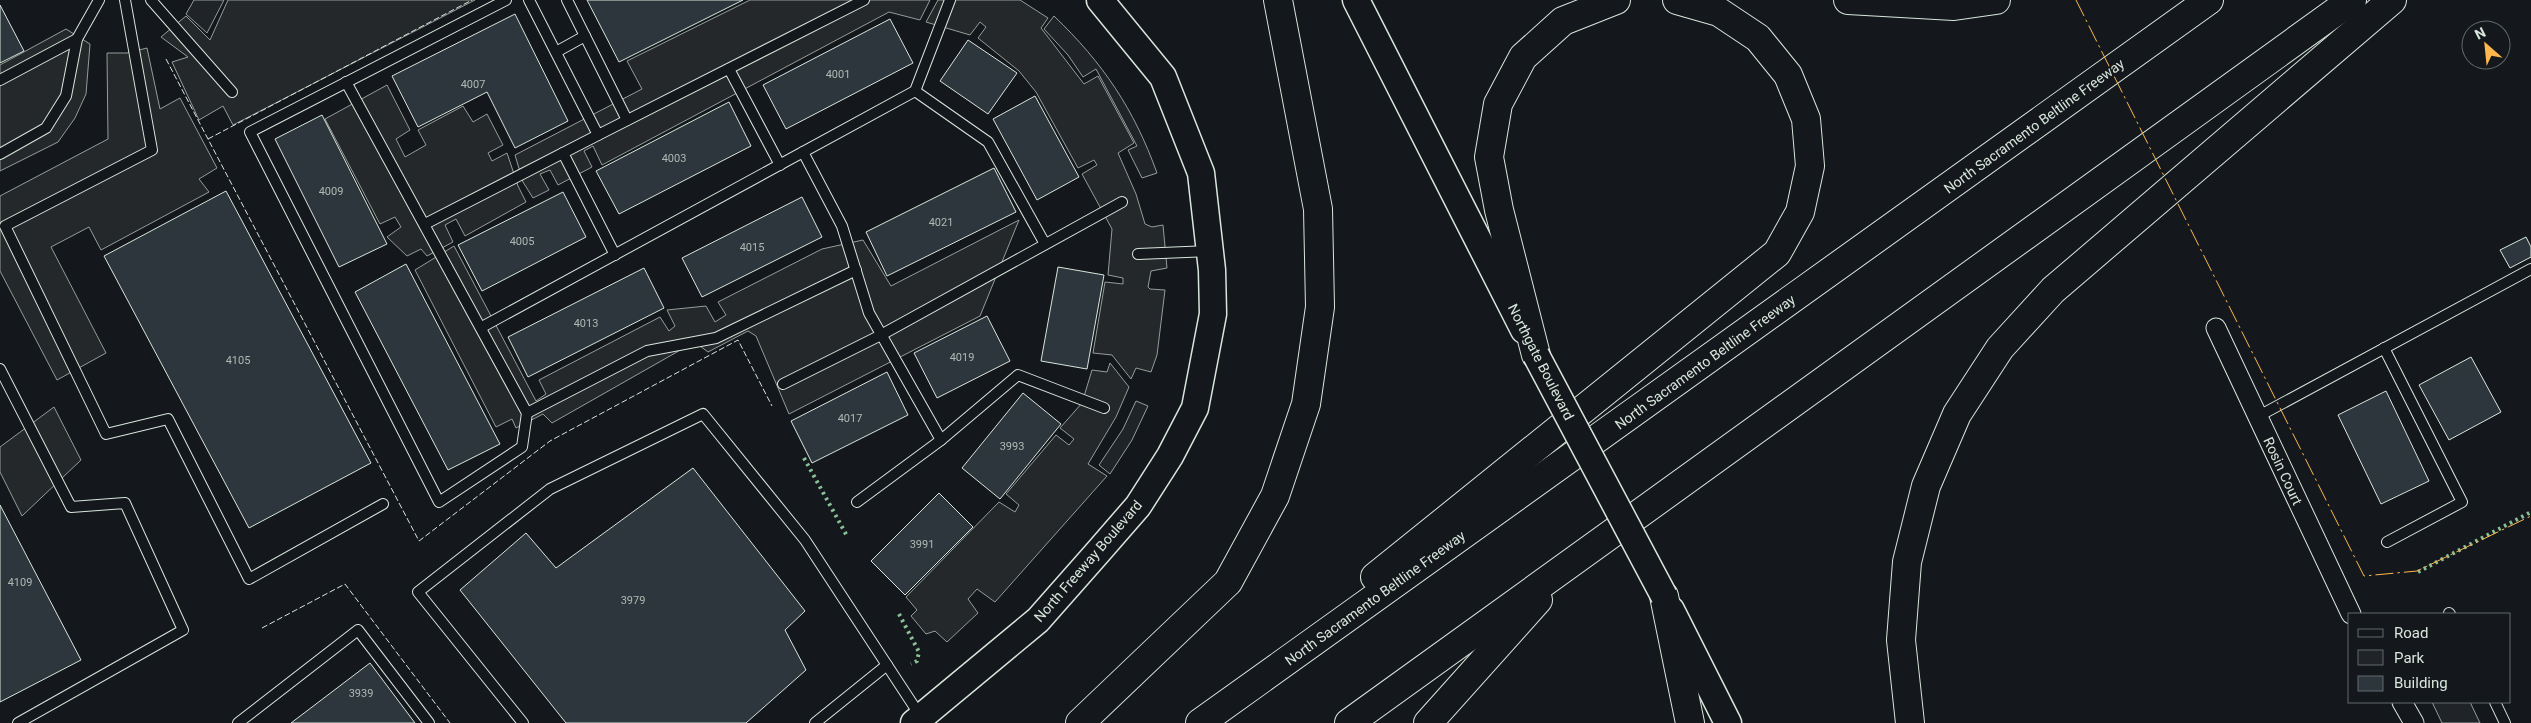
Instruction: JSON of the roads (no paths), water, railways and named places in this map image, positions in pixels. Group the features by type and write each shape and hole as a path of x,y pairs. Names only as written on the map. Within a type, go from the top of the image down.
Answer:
{"highway":[{"path":"1080,723 1228,582 1275,496 1306,404 1320,307 1318,209 1278,0"},
{"path":"1536,355 1499,210 1489,157 1498,104 1523,57 1564,21 1616,0"},
{"path":"1193,723 1777,253 1802,205 1810,166 1806,119 1788,75 1758,38 1719,12 1677,0"},
{"path":"1848,0 1954,6 1996,0"},
{"name":"North Sacramento Beltline Freeway","path":"1200,723 2209,0"},
{"path":"1349,723 2352,0"},
{"path":"1910,723 1902,640 1907,562 1926,486 1957,414 2000,348 2054,290 2392,0"},
{"path":"1428,723 1571,563"},
{"path":"1664,596 1690,723"}],"street":[{"name":"North Freeway Boulevard","path":"918,720 1038,620 1138,506 1170,456 1195,408 1213,314 1210,251 1202,173 1163,77 1100,0"},
{"name":"Northgate Boulevard","path":"1356,0 1536,355 1664,596 1728,723"},
{"name":"Rosin Court","path":"2216,328 2351,613"},
{"path":"2403,703 2414,723"}],"lane":[{"path":"0,154 46,128 66,96 77,39 99,0"},
{"path":"125,0 152,150 5,226 106,434 168,419 249,578 383,504"},
{"path":"151,0 232,92"},
{"path":"346,82 527,413 522,447 439,502 250,132 346,82 506,0"},
{"path":"530,0 598,134"},
{"path":"567,0 627,120"},
{"path":"425,224 598,134 864,0"},
{"path":"482,328 915,91 950,0"},
{"path":"556,52 585,36"},
{"path":"0,80 77,39"},
{"path":"728,69 780,165"},
{"path":"915,91 988,142 1045,244"},
{"path":"803,152 842,226 868,313 941,440"},
{"path":"563,153 616,255"},
{"path":"783,384 881,335 1122,202"},
{"path":"1138,254 1210,251"},
{"path":"2257,417 2531,269"},
{"path":"527,413 647,351 716,338 856,270"},
{"path":"2384,348 2462,502 2387,542"},
{"path":"0,369 71,507 125,503 183,630 18,723"},
{"path":"857,502 941,440 1018,375 1104,408"},
{"path":"523,723 418,592 550,488 703,414 805,540 887,665 918,720"},
{"path":"238,723 358,630 429,723"},
{"path":"816,723 887,665"},
{"path":"2495,703 2505,723"}]}
